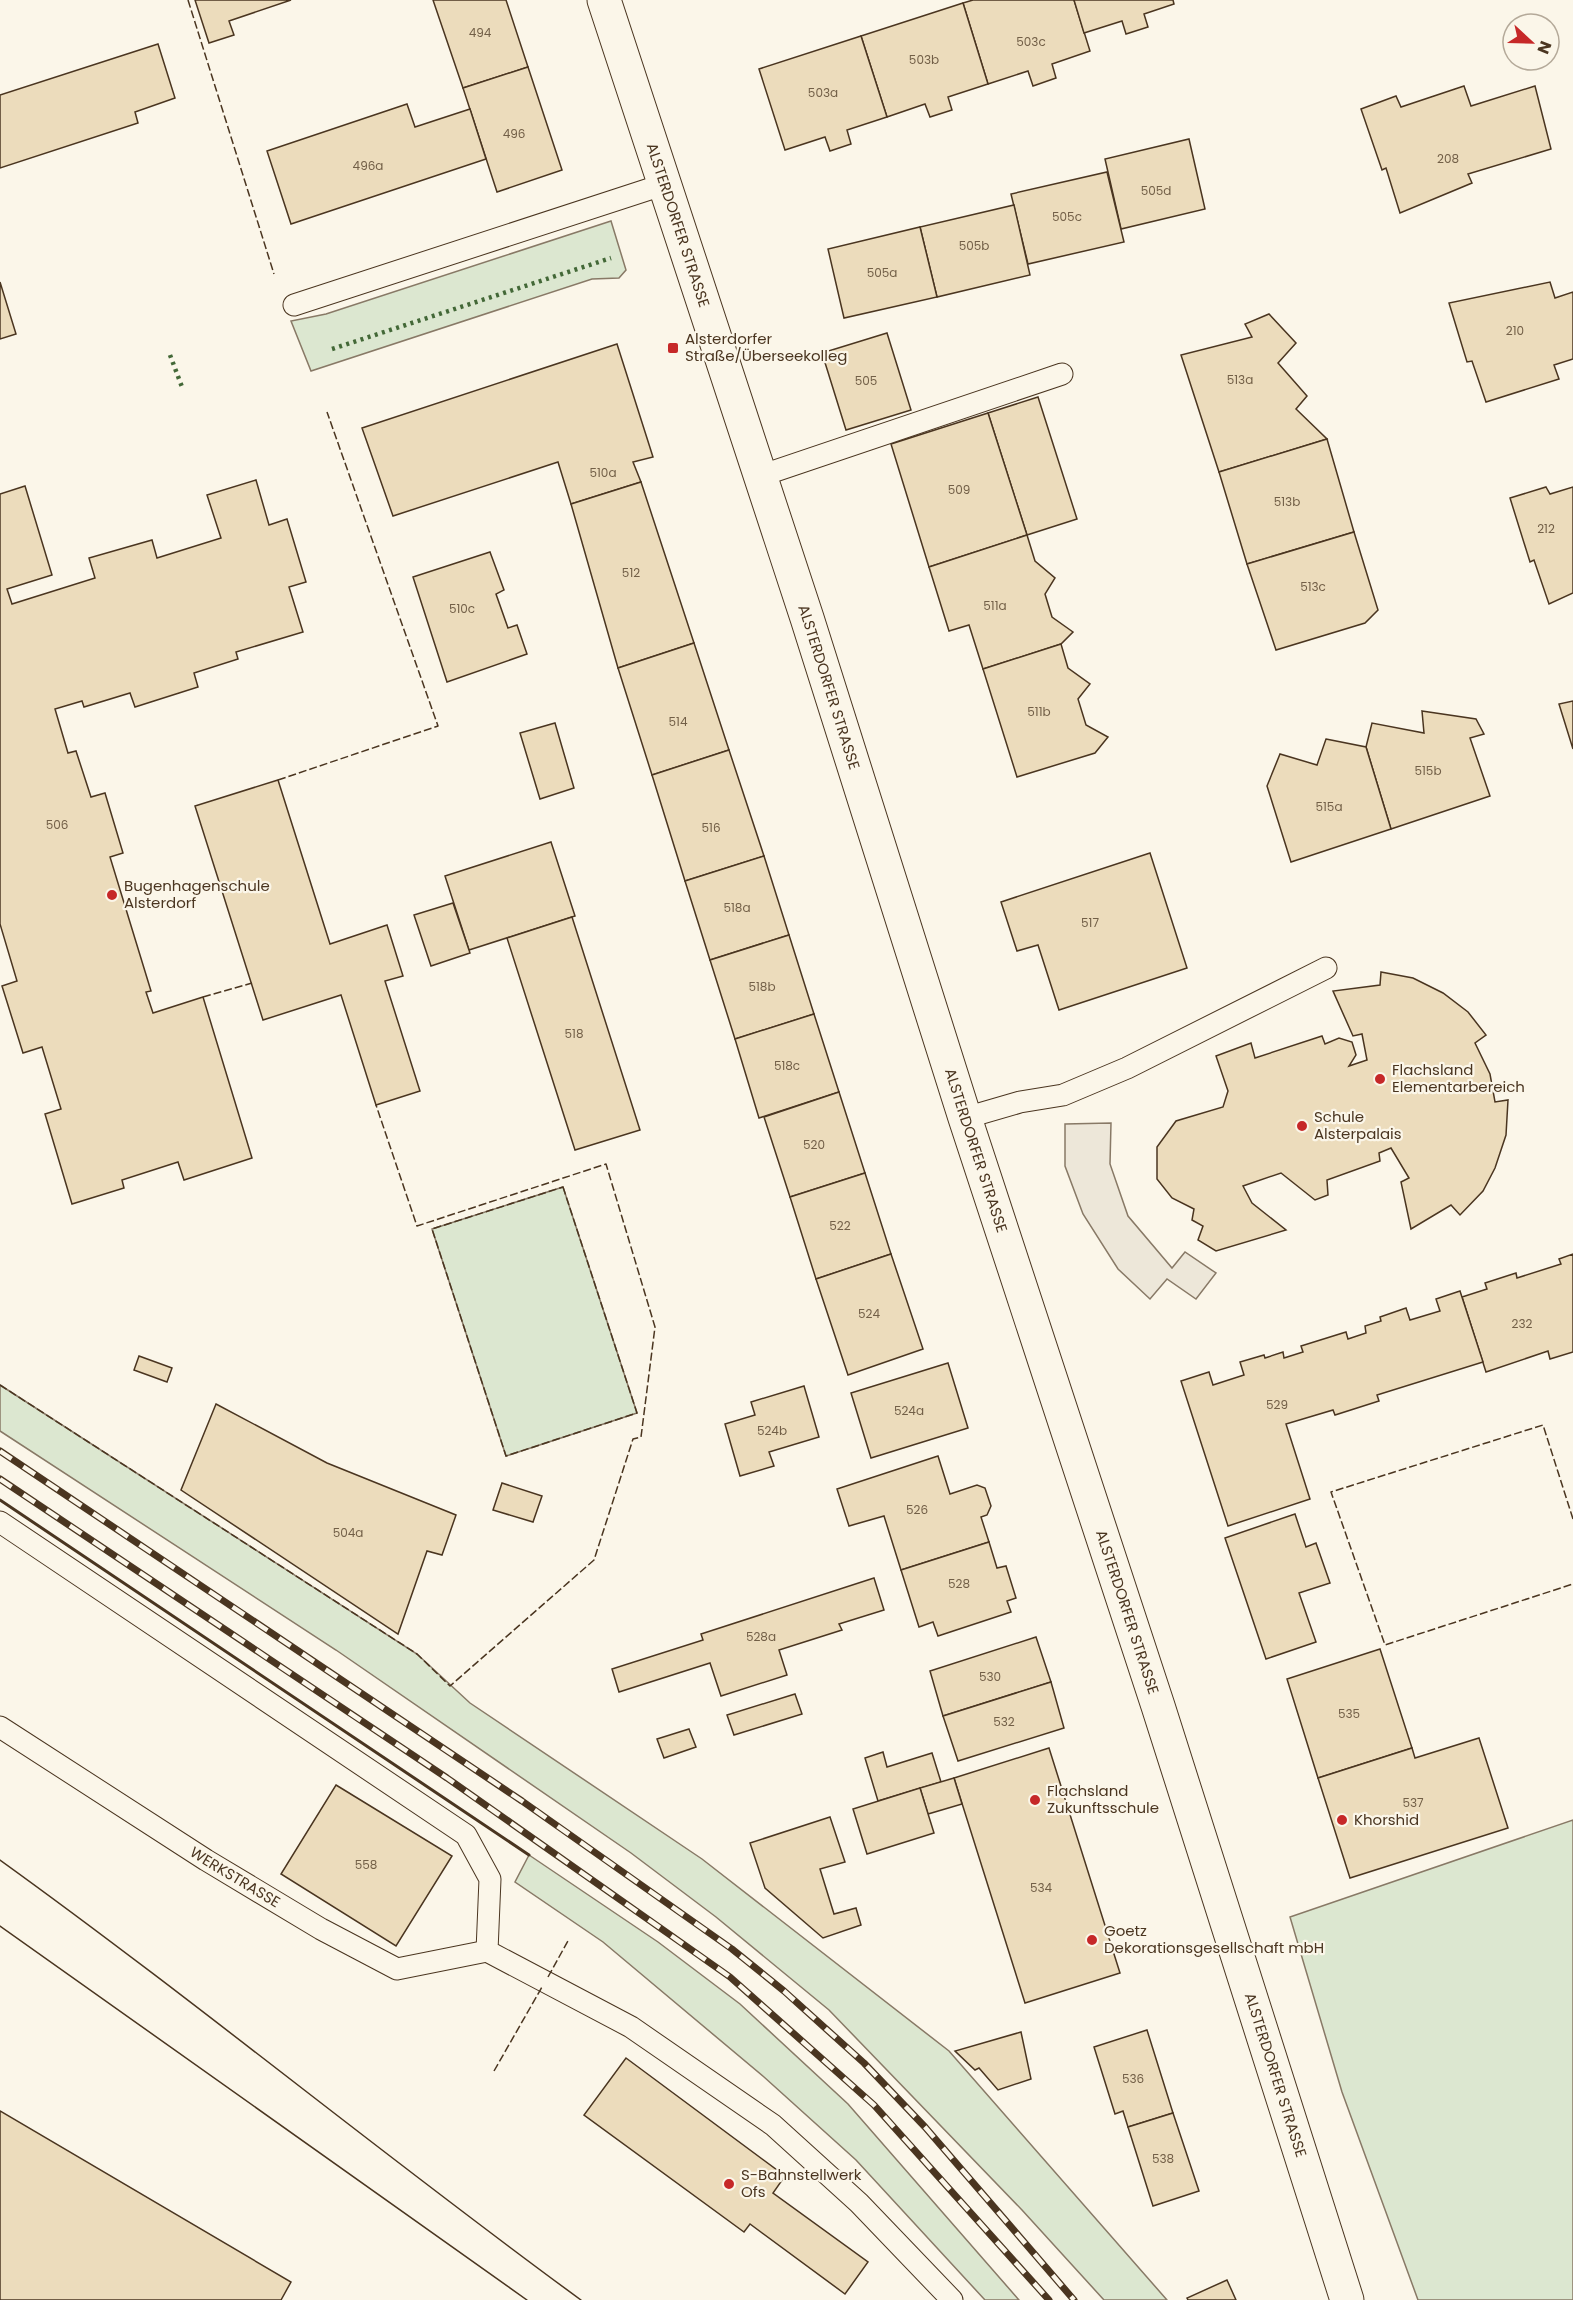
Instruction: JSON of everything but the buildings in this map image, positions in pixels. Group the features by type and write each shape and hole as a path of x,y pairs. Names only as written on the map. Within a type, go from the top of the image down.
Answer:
{"street":[{"name":"ALSTERDORFER STRASSE","path":"604,0 807,618 965,1118 1158,1706 1347,2300"}],"lane":[{"path":"294,305 665,184"},
{"path":"760,476 1062,374"},
{"path":"965,1118 1020,1102 1063,1095 1126,1068 1326,968"},
{"path":"0,1522 466,1835 490,1880 487,1951 632,2027 773,2125 859,2203 952,2300"},
{"name":"WERKSTRASSE","path":"0,1727 206,1860 321,1929 397,1969 487,1951"}],"green space":[{"path":"611,221 626,270 619,278 592,279 311,371 291,321 326,314"},
{"path":"563,1187 637,1413 506,1456 432,1229"},
{"path":"0,1385 417,1654 470,1703 702,1859 949,2051 1167,2300 1104,2300 1022,2210 829,2010 716,1917 631,1853 336,1650 0,1431"},
{"path":"1573,1820 1573,2300 1418,2300 1342,2092 1290,1917"},
{"path":"529,1855 658,1942 740,2004 848,2104 1019,2300 985,2300 856,2160 764,2077 603,1942 515,1882"}],"shaded area":[{"path":"1111,1123 1110,1164 1128,1216 1172,1268 1185,1252 1216,1273 1196,1299 1167,1279 1150,1299 1118,1269 1083,1214 1065,1166 1065,1124"}],"tram line":[{"path":"0,1860 581,2300"},
{"path":"0,1926 527,2300"}],"railway":[{"path":"0,1451 522,1801 732,1949 784,1991 864,2063 925,2127 1074,2300"},
{"path":"0,1479 447,1778 730,1977 874,2105 1049,2300"}],"hedge":[{"path":"332,349 611,258"},
{"path":"170,355 182,387"}],"fence":[{"path":"188,0 274,274"},
{"path":"278,780 438,726 327,412"},
{"path":"203,997 252,983"},
{"path":"0,1385 417,1654 450,1686 594,1560 633,1439 641,1437 655,1327 606,1164 417,1226 376,1105"},
{"path":"563,1187 637,1413 506,1456 432,1229 563,1187"},
{"path":"1573,1519 1543,1425 1331,1492 1385,1645 1573,1584"},
{"path":"548,1977 569,1939"},
{"path":"494,2071 542,1987"}],"wall":[{"path":"0,1500 529,1855"}],"place":[{"name":"Alsterdorfer Straße/Überseekolleg","path":"673,348"},
{"name":"Bugenhagenschule Alsterdorf","path":"112,895"},
{"name":"Flachsland Elementarbereich","path":"1380,1079"},
{"name":"Schule Alsterpalais","path":"1302,1126"},
{"name":"Flachsland Zukunftsschule","path":"1035,1800"},
{"name":"Khorshid","path":"1342,1820"},
{"name":"Goetz Dekorationsgesellschaft mbH","path":"1092,1940"},
{"name":"S-Bahnstellwerk Ofs","path":"729,2184"}]}
